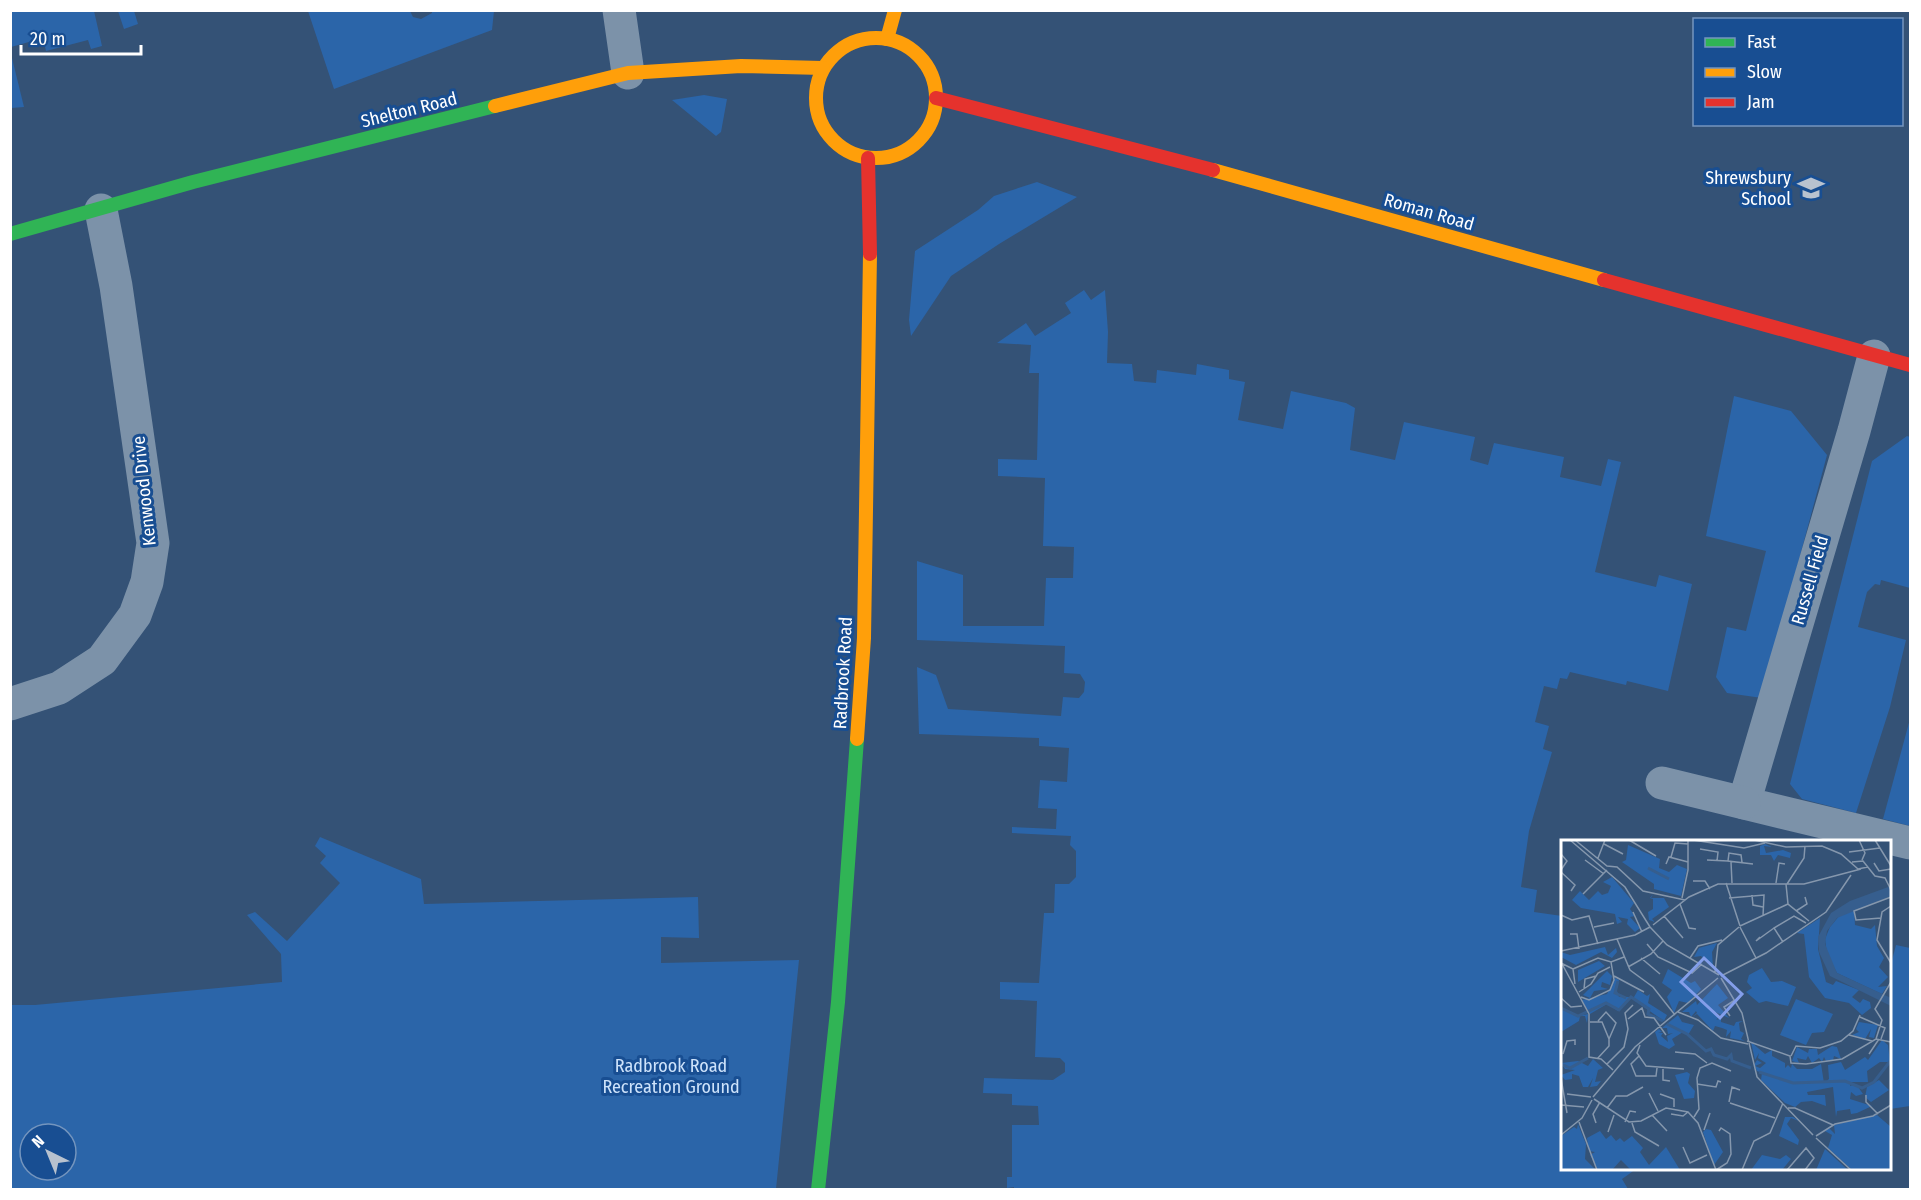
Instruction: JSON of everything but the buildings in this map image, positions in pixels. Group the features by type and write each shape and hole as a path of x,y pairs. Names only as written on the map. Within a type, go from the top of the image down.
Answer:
{"main road":[{"path":"887,39 895,10"},
{"path":"864,39 887,39 902,44 917,54 931,73 936,98 934,116 924,136 903,152 881,158 868,158 846,150 824,129 816,106 816,89 824,68 844,47 864,39"},
{"name":"Shelton Road","path":"10,234 193,182 628,73 741,66 824,68"},
{"name":"Roman Road","path":"936,98 1285,189 1728,317 1911,365"},
{"name":"Radbrook Road","path":"818,1190 838,1002 864,638 870,295 868,158"}],"street":[{"path":"620,10 628,73"},
{"name":"Kenwood Drive","path":"10,704 59,688 102,660 135,615 147,582 153,543 116,286 101,210"},
{"name":"Russell Field","path":"1744,803 1874,356"},
{"path":"1662,783 1911,843"}],"green space":[{"path":"10,11 94,11 102,46 91,49 88,40 46,51 43,38 11,47"},
{"path":"118,11 134,11 138,24 124,29"},
{"path":"308,11 410,11 413,17 421,19 432,11 494,11 492,30 334,89"},
{"path":"11,54 24,107 11,108"},
{"path":"704,95 727,99 721,132 716,136 672,100"},
{"path":"1037,182 1077,197 951,276 911,336 909,320 915,251 978,210 994,196"},
{"path":"1084,290 1091,300 1105,290 1108,332 1107,363 1132,364 1134,381 1156,383 1157,370 1196,375 1197,364 1229,370 1229,379 1245,382 1238,420 1283,429 1291,391 1346,403 1355,408 1350,450 1395,460 1404,422 1475,437 1470,460 1488,465 1494,443 1564,457 1560,477 1601,486 1608,459 1621,462 1595,572 1656,587 1659,575 1692,584 1668,691 1627,681 1626,685 1570,672 1567,679 1560,678 1557,689 1544,686 1535,722 1549,726 1543,749 1552,752 1529,831 1521,887 1537,890 1534,912 1561,916 1561,1170 1635,1170 1622,1179 1628,1189 1014,1190 1014,1187 1007,1188 1007,1177 1012,1177 1012,1125 1039,1125 1038,1106 1012,1105 1012,1094 983,1093 984,1078 1053,1080 1065,1072 1065,1063 1060,1058 1035,1057 1037,1001 1000,999 1000,982 1039,983 1044,913 1054,913 1055,884 1069,884 1076,877 1076,851 1070,845 1071,836 1012,833 1012,827 1056,829 1057,809 1038,808 1040,780 1067,782 1069,748 1039,746 1039,738 919,734 917,667 936,675 948,709 1061,716 1063,697 1079,698 1084,692 1085,682 1080,674 1064,673 1065,646 917,640 917,561 963,575 963,626 1044,626 1046,578 1073,578 1074,547 1043,546 1045,478 998,476 998,459 1037,460 1039,373 1029,373 1031,345 997,343 1026,323 1035,336 1071,313 1065,303"},
{"path":"1734,396 1791,411 1827,455 1762,698 1727,693 1716,677 1727,627 1746,631 1766,551 1706,536"},
{"path":"1907,436 1910,437 1910,588 1881,580 1880,585 1875,584 1867,592 1858,627 1906,640 1890,707 1856,813 1802,799 1790,784 1872,461"},
{"path":"1910,719 1910,826 1883,819"},
{"name":"Radbrook Road Recreation Ground","path":"320,837 421,879 424,904 698,897 699,938 661,937 661,963 799,960 776,1189 11,1189 11,1005 35,1005 282,982 281,954 247,915 255,912 287,941 340,883 320,863 326,856 315,846"},
{"path":"1896,945 1910,948 1910,1106 1891,1109 1891,964"}],"traffic: fast":[{"path":"10,234 193,182 495,106"},
{"path":"818,1190 838,1002 857,739"}],"traffic: slow":[{"path":"887,39 895,10"},
{"path":"876,38 899,43 918,56 931,75 936,98 931,121 918,140 899,153 876,158 853,153 834,140 821,121 816,98 821,75 834,56 853,43 876,38"},
{"path":"495,106 628,73 741,66 823,68"},
{"path":"1213,170 1604,280"},
{"path":"857,739 864,638 870,254"}],"traffic: jam":[{"path":"936,98 1213,170"},
{"path":"868,158 870,254"},
{"path":"1604,280 1910,365"}],"place":[{"name":"Shrewsbury School","path":"1811,188"}]}
